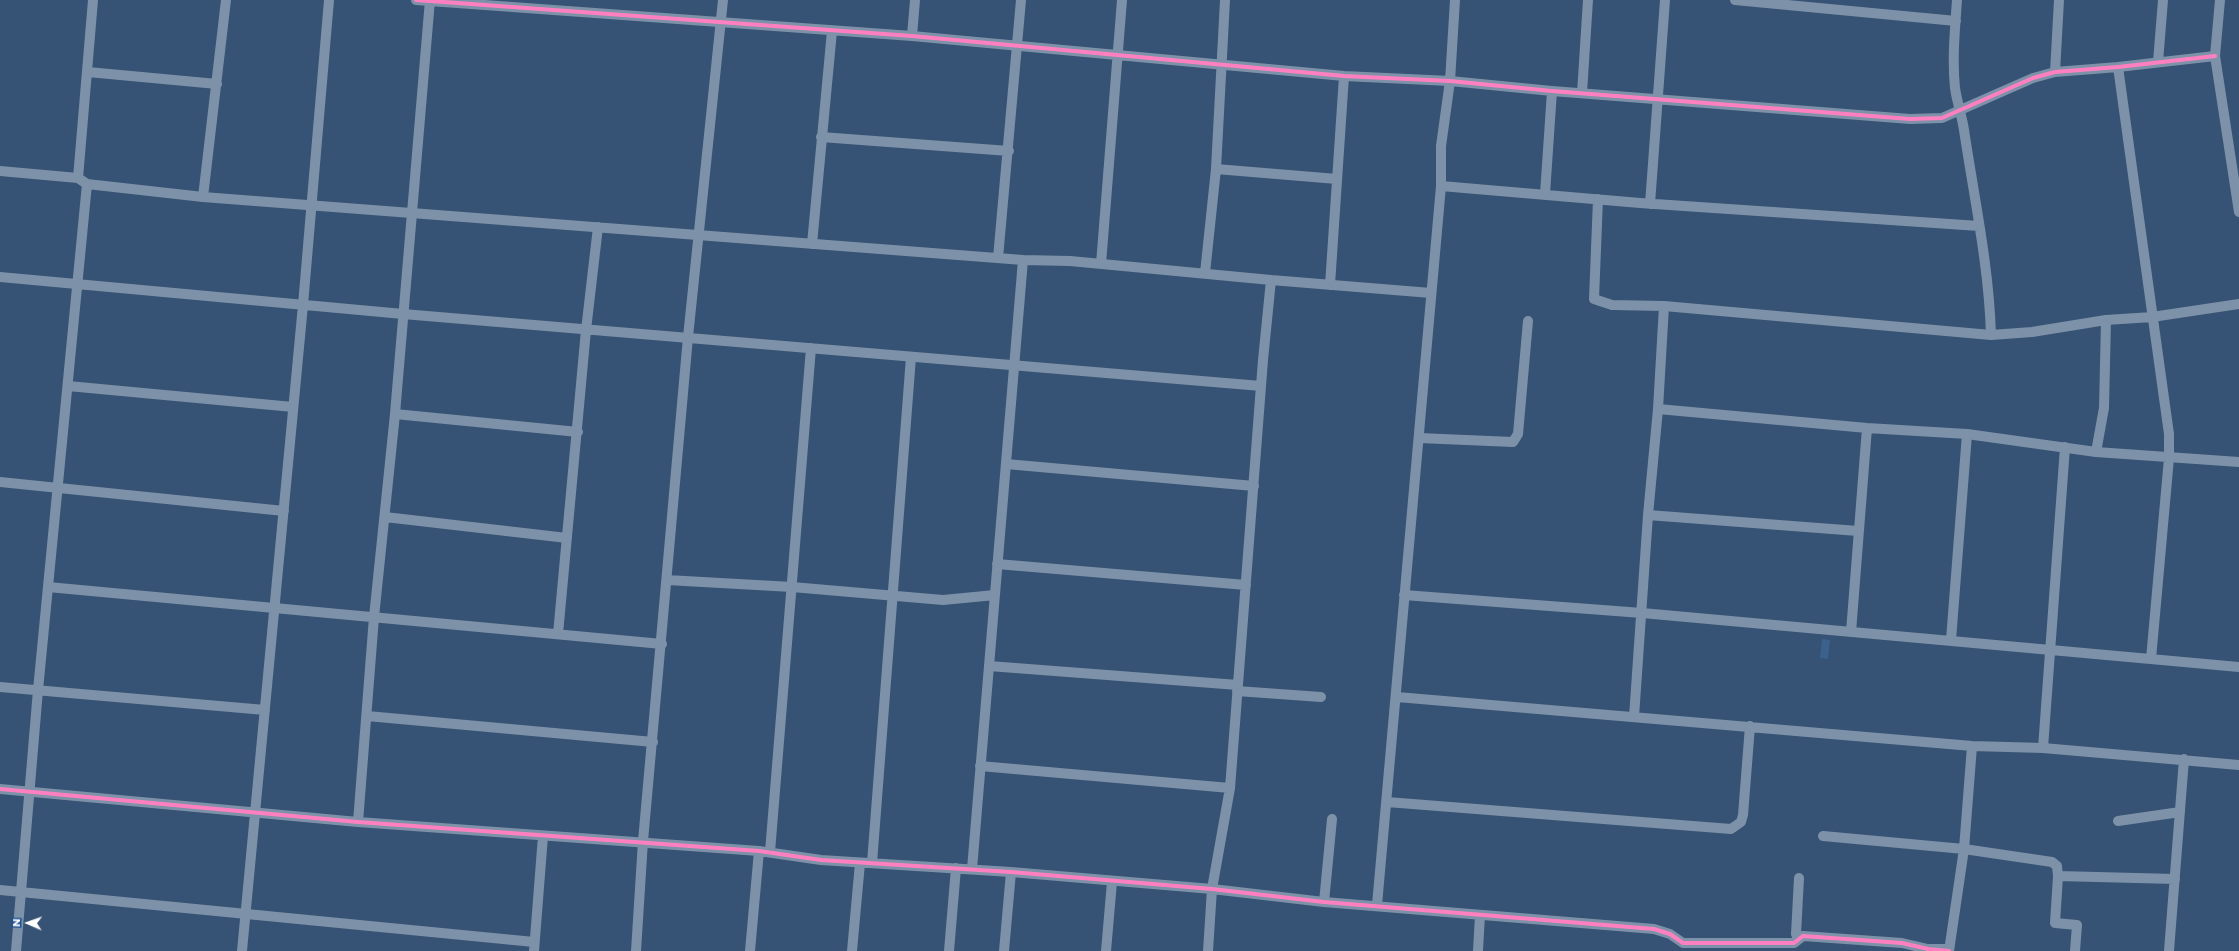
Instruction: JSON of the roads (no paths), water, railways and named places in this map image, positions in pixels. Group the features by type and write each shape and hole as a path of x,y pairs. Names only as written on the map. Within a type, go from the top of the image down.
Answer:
{"street":[{"path":"78,178 93,0"},
{"path":"203,197 218,84 226,0"},
{"path":"242,951 265,710 273,608 284,511 292,407 303,305 329,0"},
{"path":"416,0 533,4 720,22 912,36 1119,54 1344,76 1450,81 1552,91 1910,119 1942,118 1961,112 2020,83 2055,72 2118,68 2215,56"},
{"path":"636,951 644,841 688,337 700,234 723,0"},
{"path":"912,36 915,0"},
{"path":"998,258 1009,151 1020,0"},
{"path":"1101,264 1119,54 1122,0"},
{"path":"1206,273 1216,169 1225,0"},
{"path":"1377,905 1397,697 1404,595 1441,186 1441,146 1450,81 1455,0"},
{"path":"1582,93 1588,0"},
{"path":"1650,204 1659,99 1665,0"},
{"path":"1735,0 1956,21"},
{"path":"1957,0 1954,69 1955,90 1961,112 1979,226 1991,313 1991,335"},
{"path":"2055,72 2059,0"},
{"path":"2158,62 2163,0"},
{"path":"2220,0 2215,56 2239,212"},
{"path":"358,822 374,617 395,414 430,1"},
{"path":"812,244 832,31"},
{"path":"2118,68 2169,434 2170,458 2151,659"},
{"path":"88,72 218,84"},
{"path":"1330,285 1344,76"},
{"path":"1545,194 1552,91"},
{"path":"821,137 1009,151"},
{"path":"1216,169 1337,179"},
{"path":"0,171 78,178 87,184 203,197 1023,260 1101,264 1271,280 1431,292"},
{"path":"16,951 38,690 68,386 76,285 87,184"},
{"path":"1441,186 1650,204 1979,226"},
{"path":"1598,199 1594,299 1612,305 1664,306 1991,335 2032,332 2106,320 2152,317 2239,304"},
{"path":"558,634 578,432 586,330 598,227"},
{"path":"972,869 1023,260"},
{"path":"0,277 586,330 1014,364 1260,386"},
{"path":"1208,951 1212,889 1230,788 1254,486 1260,386 1271,280"},
{"path":"1634,717 1648,515 1658,409 1664,306"},
{"path":"2096,452 2104,408 2106,320"},
{"path":"1419,438 1513,442 1518,434 1528,321"},
{"path":"770,852 811,348"},
{"path":"872,863 912,357"},
{"path":"68,386 292,407"},
{"path":"1658,409 1867,428 1968,434 2096,452 2239,462"},
{"path":"395,414 578,432"},
{"path":"1851,632 1867,428"},
{"path":"1951,640 1968,434"},
{"path":"2043,748 2066,447"},
{"path":"1006,464 1254,486"},
{"path":"0,482 284,511"},
{"path":"1648,515 1858,531"},
{"path":"385,518 567,538"},
{"path":"997,564 1246,584"},
{"path":"667,580 792,587 943,600 995,595"},
{"path":"48,587 662,644"},
{"path":"1404,595 1642,613 2239,667"},
{"path":"989,666 1237,688 1320,697"},
{"path":"0,687 265,710"},
{"path":"1397,697 1972,746 2043,748 2184,759 2239,765"},
{"path":"367,716 653,742"},
{"path":"1387,802 1731,829 1742,822 1750,726"},
{"path":"0,789 255,814 543,836 644,841 770,852 822,860 1011,872 1112,882 1212,889 1324,902 1377,905 1654,929 1670,934 1683,943 1794,943 1802,936 1902,943 1940,951 1949,950 1964,849 1972,746"},
{"path":"2168,951 2184,759"},
{"path":"980,766 1230,788"},
{"path":"2118,821 2180,812"},
{"path":"1324,902 1332,820"},
{"path":"0,890 245,914 534,946 543,836"},
{"path":"1823,836 1964,849 2052,862 2057,866 2058,876 2055,923 2077,925 2075,951"},
{"path":"750,951 759,851"},
{"path":"852,951 860,863"},
{"path":"950,951 956,868"},
{"path":"1004,951 1011,872"},
{"path":"2058,876 2175,879"},
{"path":"1798,940 1796,934 1799,878"},
{"path":"1106,951 1112,882"},
{"path":"1478,951 1480,915"}],"water":[{"path":"1822,639 1830,640 1828,659 1820,658"}]}
